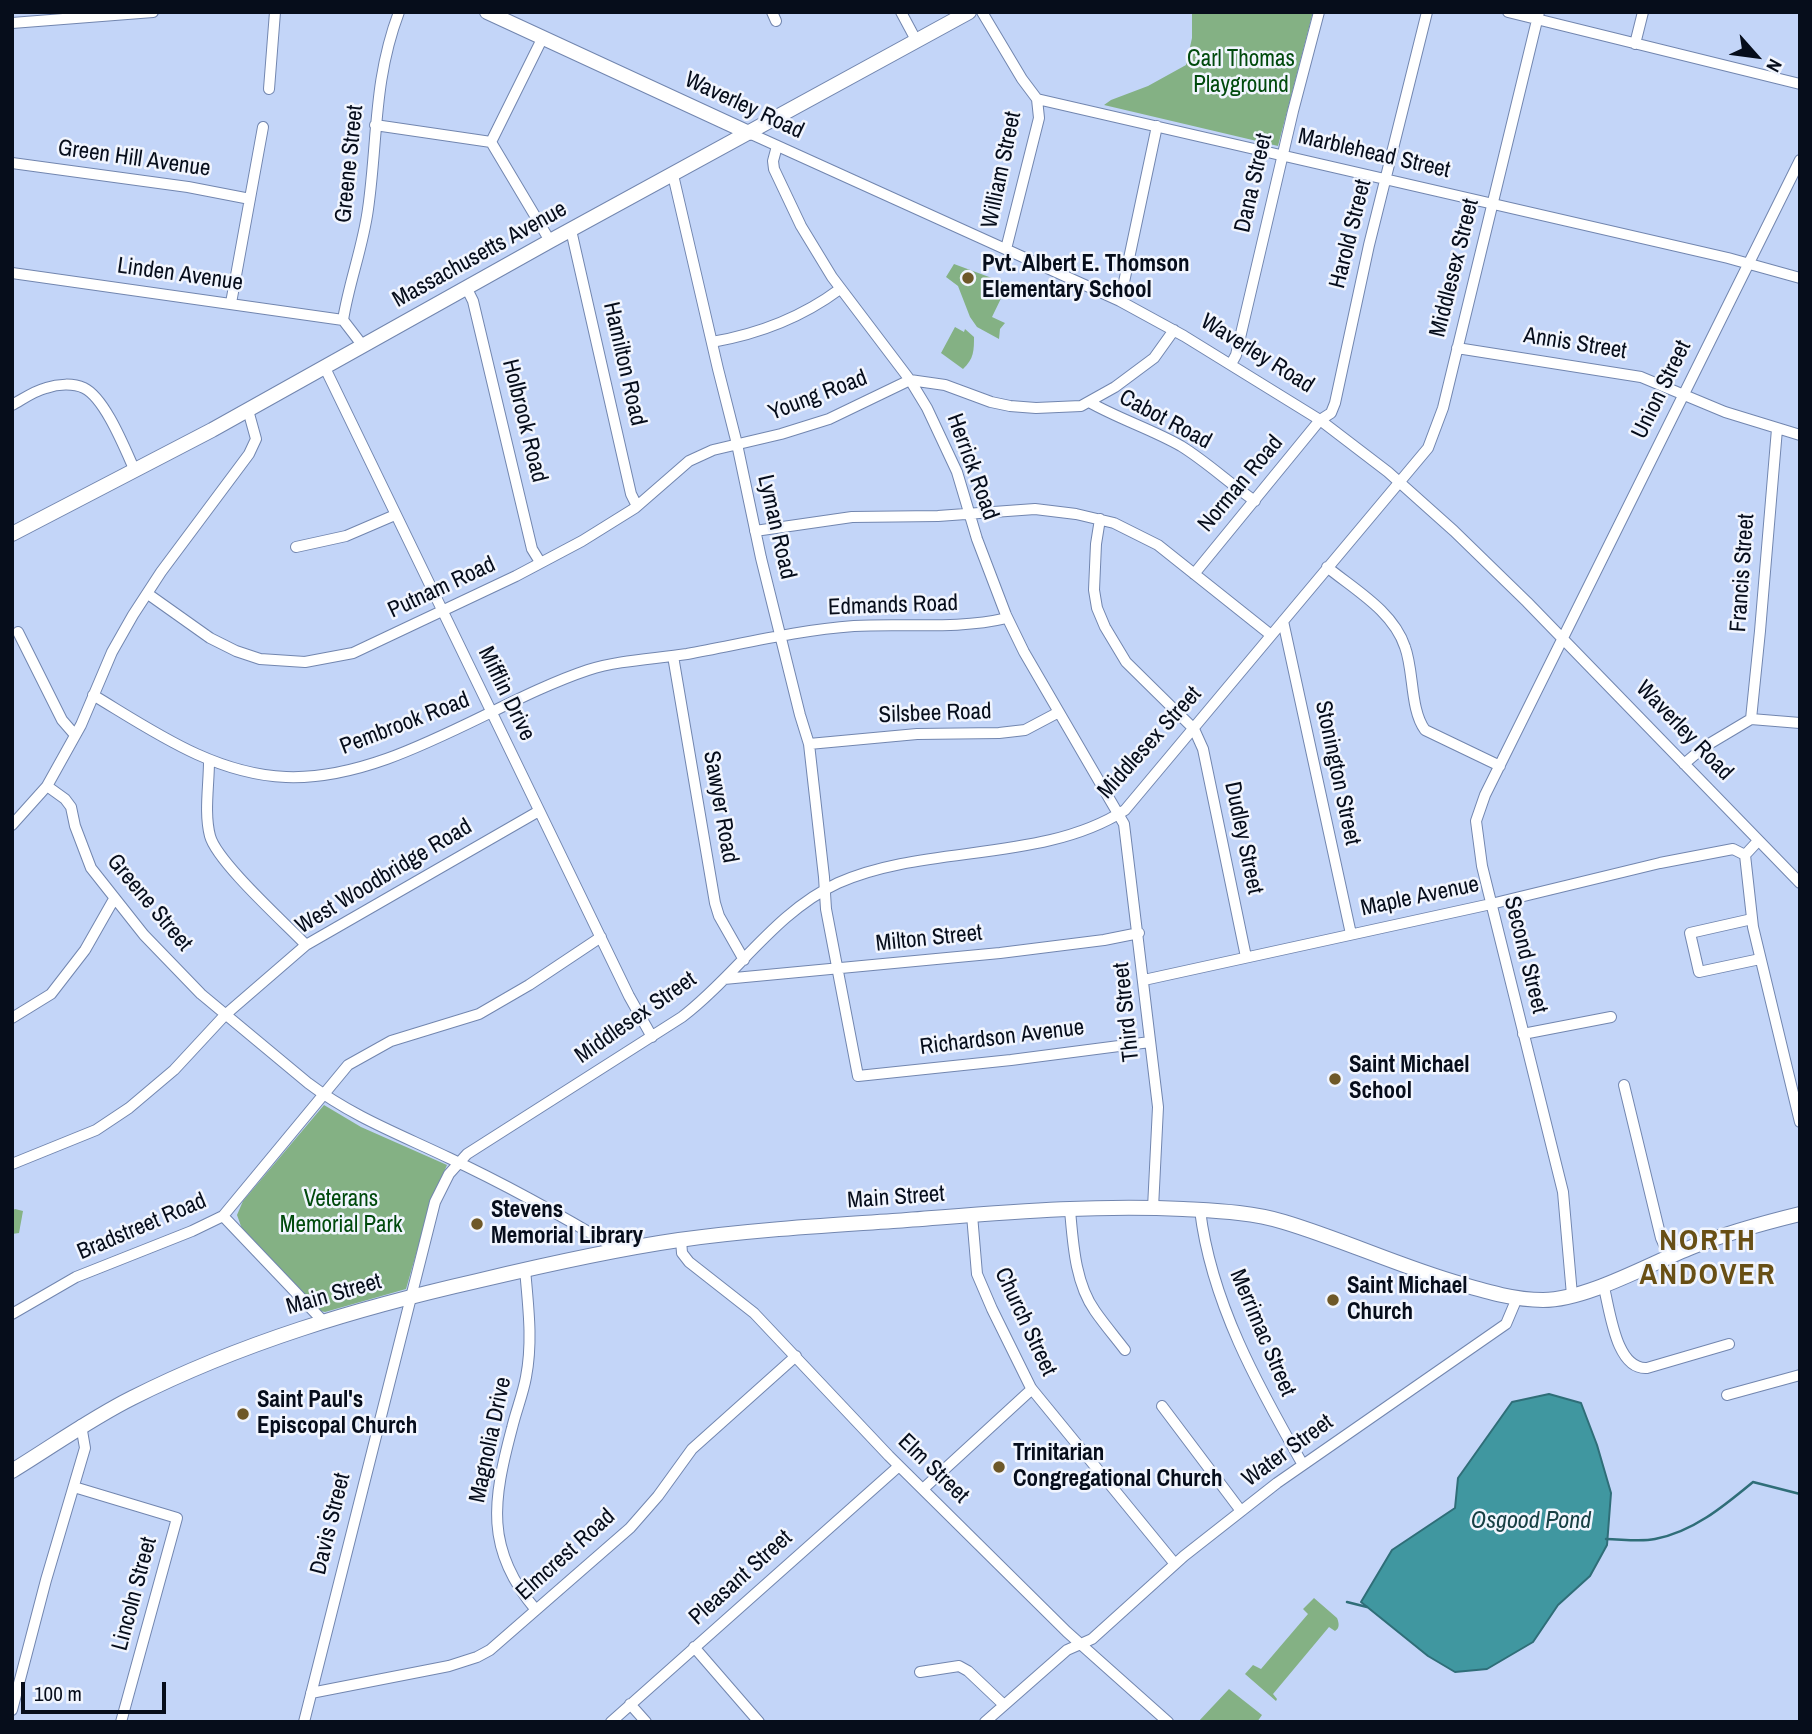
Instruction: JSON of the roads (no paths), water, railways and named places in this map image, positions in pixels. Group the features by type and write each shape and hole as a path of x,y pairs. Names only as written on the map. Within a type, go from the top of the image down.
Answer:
{"main road":[{"name":"Massachusetts Avenue","path":"12,534 325,368 969,12"},
{"name":"Waverley Road","path":"498,14 749,132"},
{"name":"Main Street","path":"12,1471 81,1424 158,1385 256,1344 323,1321 525,1269 681,1240 754,1231 1070,1210 1153,1208 1235,1212 1271,1218 1424,1273 1517,1298 1546,1300 1572,1295 1603,1284 1729,1233 1800,1214"}],"street":[{"path":"12,23 153,12"},
{"path":"269,89 275,12"},
{"name":"Greene Street","path":"343,320 369,208 380,83 388,44 399,12"},
{"path":"901,12 916,40"},
{"path":"982,12 1037,99"},
{"name":"Dana Street","path":"1231,364 1236,355 1283,154 1320,12"},
{"name":"Harold Street","path":"1320,420 1331,413 1335,403 1369,245 1427,12"},
{"path":"1508,12 1538,16 1635,44 1800,84"},
{"path":"1635,44 1643,12"},
{"name":"Middlesex Street","path":"411,1297 435,1202 449,1174 459,1162 700,1003 792,913 825,890 883,869 1054,838 1119,814 1134,800 1426,451 1437,429 1538,16"},
{"path":"491,142 543,37"},
{"name":"Marblehead Street","path":"1037,99 1283,154 1800,278"},
{"name":"William Street","path":"1006,249 1039,118 1037,99"},
{"path":"375,125 491,142"},
{"path":"1120,302 1157,126"},
{"path":"231,303 263,127"},
{"name":"Waverley Road","path":"749,132 1120,302 1174,330 1320,420 1399,481 1459,536 1800,883"},
{"path":"491,142 551,242"},
{"name":"Herrick Road","path":"777,146 774,169 800,224 840,289 910,380 949,450 981,551 1007,618 1119,814"},
{"name":"Union Street","path":"1561,639 1800,160"},
{"name":"Green Hill Avenue","path":"12,163 188,187 250,199"},
{"name":"Lyman Road","path":"673,175 780,636 809,744 825,909 858,1076"},
{"name":"Hamilton Road","path":"572,230 631,494 637,506"},
{"name":"Linden Avenue","path":"12,273 343,320"},
{"name":"Holbrook Road","path":"467,289 473,301 533,549 540,562"},
{"path":"712,342 777,326 801,315 840,289"},
{"path":"343,320 363,346"},
{"path":"910,380 944,386 1010,406 1080,406 1115,387 1154,358 1174,330"},
{"name":"Annis Street","path":"1457,348 1625,373 1654,381 1683,395 1800,436"},
{"name":"Mifflin Drive","path":"325,368 491,713 652,1037"},
{"name":"Young Road","path":"737,444 829,419 910,380"},
{"path":"12,405 48,387 66,384 85,388 106,413 135,471"},
{"name":"Cabot Road","path":"1089,402 1182,447 1255,501"},
{"path":"12,825 47,786 75,735 112,652 148,594 249,454 256,439 248,410"},
{"name":"Norman Road","path":"1194,574 1320,420"},
{"name":"Francis Street","path":"1751,719 1777,429"},
{"name":"Putnam Road","path":"148,594 210,638 260,659 289,662 354,653 516,576 582,541 637,506 689,461 713,450 737,444"},
{"path":"755,531 842,518 1047,510 1100,519 1158,545 1271,635"},
{"path":"296,547 345,536 395,514"},
{"path":"1100,519 1094,590 1097,608 1105,627 1126,662 1194,729"},
{"path":"1327,567 1374,605 1398,629 1406,648 1420,724 1425,730 1500,766"},
{"name":"Edmands Road","path":"780,636 854,626 950,626 1007,618"},
{"name":"Stonington Street","path":"1283,621 1351,934"},
{"path":"19,632 62,720 75,735"},
{"name":"Pembrook Road","path":"93,695 209,761 283,777 323,776 397,754 553,683 591,669 780,636"},
{"name":"Second Street","path":"1561,639 1476,821 1491,904 1563,1192 1572,1295"},
{"name":"Sawyer Road","path":"673,656 715,903 719,916 744,960"},
{"name":"Silsbee Road","path":"809,744 917,734 1025,730 1059,712"},
{"path":"1684,764 1704,747 1751,719 1800,723"},
{"name":"Dudley Street","path":"1194,729 1203,749 1246,957"},
{"path":"209,761 208,825 211,839 242,880 306,945"},
{"name":"Greene Street","path":"47,786 71,807 90,868 114,900 154,946 225,1015 324,1095 384,1129 459,1162 619,1250"},
{"name":"West Woodbridge Road","path":"12,1164 96,1130 125,1111 174,1070 225,1015 306,945 539,811"},
{"name":"Third Street","path":"1119,814 1127,836 1158,1110 1153,1208"},
{"path":"1758,841 1745,855 1752,919 1800,1122"},
{"name":"Maple Avenue","path":"1144,980 1491,904 1699,855 1733,849 1745,855"},
{"path":"12,1018 51,994 85,950 114,900"},
{"path":"1752,919 1690,933 1699,972 1760,959"},
{"name":"Milton Street","path":"724,979 1000,953 1139,933"},
{"name":"Bradstreet Road","path":"12,1314 76,1277 223,1216 348,1065 377,1047 479,1014 529,985 601,937"},
{"path":"1523,1034 1611,1017"},
{"name":"Richardson Avenue","path":"858,1076 1150,1042"},
{"path":"1624,1085 1661,1238 1669,1256"},
{"path":"1070,1210 1076,1259 1087,1297 1125,1350"},
{"name":"Merrimac Street","path":"1200,1210 1206,1244 1224,1306 1259,1384 1303,1465"},
{"name":"Church Street","path":"972,1215 977,1274 1031,1389 1175,1564"},
{"path":"223,1216 323,1321"},
{"name":"Elm Street","path":"681,1240 682,1253 689,1262 740,1300 923,1489 1080,1643 1168,1722"},
{"name":"Magnolia Drive","path":"525,1269 529,1362 499,1484 496,1524 501,1555 506,1567 523,1596 536,1610"},
{"path":"1603,1284 1623,1356 1634,1366 1647,1368 1729,1344"},
{"name":"Davis Street","path":"304,1722 411,1297"},
{"name":"Water Street","path":"985,1722 1067,1650 1092,1639 1175,1564 1241,1511 1506,1324 1517,1298"},
{"name":"Elmcrest Road","path":"311,1693 437,1668 477,1657 505,1638 630,1528 692,1450 796,1356"},
{"path":"1727,1395 1800,1375"},
{"path":"923,1489 1031,1389"},
{"path":"1162,1406 1241,1511"},
{"path":"12,1710 46,1580 85,1448 81,1424"},
{"name":"Pleasant Street","path":"611,1722 899,1465"},
{"name":"Lincoln Street","path":"74,1487 177,1518 121,1722"},
{"path":"694,1647 759,1722"},
{"path":"12,1659 24,1662"},
{"path":"920,1672 959,1666 968,1671 1004,1705"},
{"path":"630,1704 646,1722"}],"water":[{"name":"Osgood Pond","path":"1549,1394 1581,1403 1611,1493 1607,1545 1590,1576 1558,1605 1533,1642 1487,1669 1455,1672 1428,1656 1361,1602 1392,1550 1455,1508 1458,1478 1512,1402"}],"waterway":[{"path":"1606,1539 1649,1540 1682,1531 1719,1509 1753,1482 1800,1494"},
{"path":"1347,1602 1367,1607"}],"place":[{"name":"Pvt. Albert E. Thomson Elementary School","path":"968,278"},
{"name":"Saint Michael School","path":"1335,1079"},
{"name":"Stevens Memorial Library","path":"477,1224"},
{"name":"Saint Michael Church","path":"1333,1300"},
{"name":"Saint Paul's Episcopal Church","path":"243,1414"},
{"name":"Trinitarian Congregational Church","path":"999,1467"}],"district":[{"name":"NORTH ANDOVER","path":"1708,1259"}],"park label":[{"name":"Carl Thomas Playground","path":"1241,73"},
{"name":"Veterans Memorial Park","path":"341,1213"}]}
